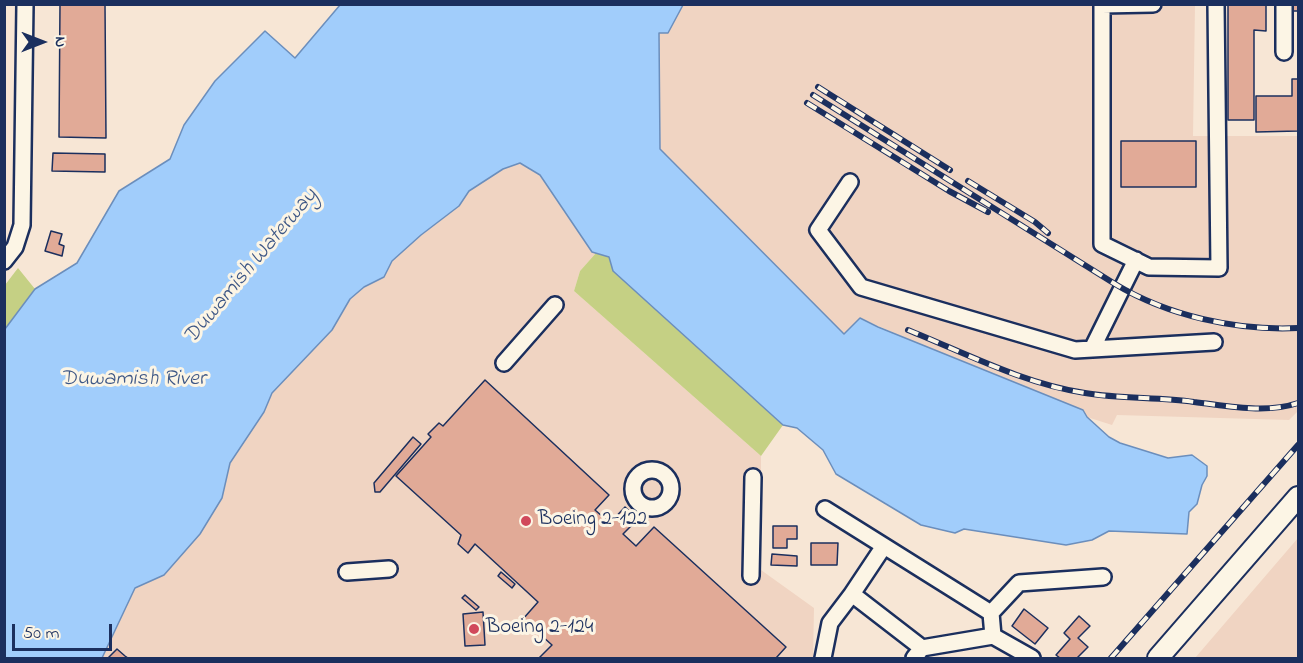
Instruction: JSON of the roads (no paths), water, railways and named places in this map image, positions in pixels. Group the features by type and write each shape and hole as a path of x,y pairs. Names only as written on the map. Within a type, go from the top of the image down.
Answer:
{"main road":[{"path":"1158,658 1299,497"}],"street":[{"path":"4,261 15,247 22,225 25,4"},
{"path":"1153,4 1102,5 1102,244 1149,267 1219,268 1216,4"},
{"path":"1284,4 1284,52"},
{"path":"850,182 818,230 861,287 1075,350 1214,342"},
{"path":"1092,349 1136,260"},
{"path":"504,363 555,305"},
{"path":"751,576 753,477"},
{"path":"825,509 991,613"},
{"path":"823,658 830,623 884,546"},
{"path":"347,572 389,569"},
{"path":"993,636 991,613 1019,583 1103,577"},
{"path":"852,594 918,653 993,636 1032,658"}],"water":[{"name":"Duwamish River","path":"340,5 683,5 668,33 659,33 660,149 844,334 860,318 1083,410 1087,417 1109,437 1120,443 1168,458 1192,455 1207,466 1207,476 1197,504 1189,512 1187,534 1109,531 1092,540 1066,545 964,529 955,533 921,525 836,474 823,450 797,428 783,425 613,271 609,257 592,252 540,175 520,163 503,169 469,191 459,206 392,261 384,277 364,287 350,299 332,330 272,393 264,412 230,463 222,498 200,534 164,575 135,588 102,658 5,658 5,329 35,289 77,263 119,191 170,159 184,125 215,81 265,31 295,58"}],"railway":[{"path":"818,87 950,170"},
{"path":"813,95 1136,295 1180,313 1227,324 1298,328"},
{"path":"807,103 949,191 988,212"},
{"path":"968,181 1035,222 1048,233"},
{"path":"908,330 1017,375 1062,389 1112,396 1180,400 1260,409 1298,403"},
{"path":"1111,658 1298,445"}],"place":[{"name":"Boeing 2-122","path":"526,521"},
{"name":"Boeing 2-124","path":"474,629"}],"water label":[{"name":"Duwamish Waterway","path":"252,267"}]}
